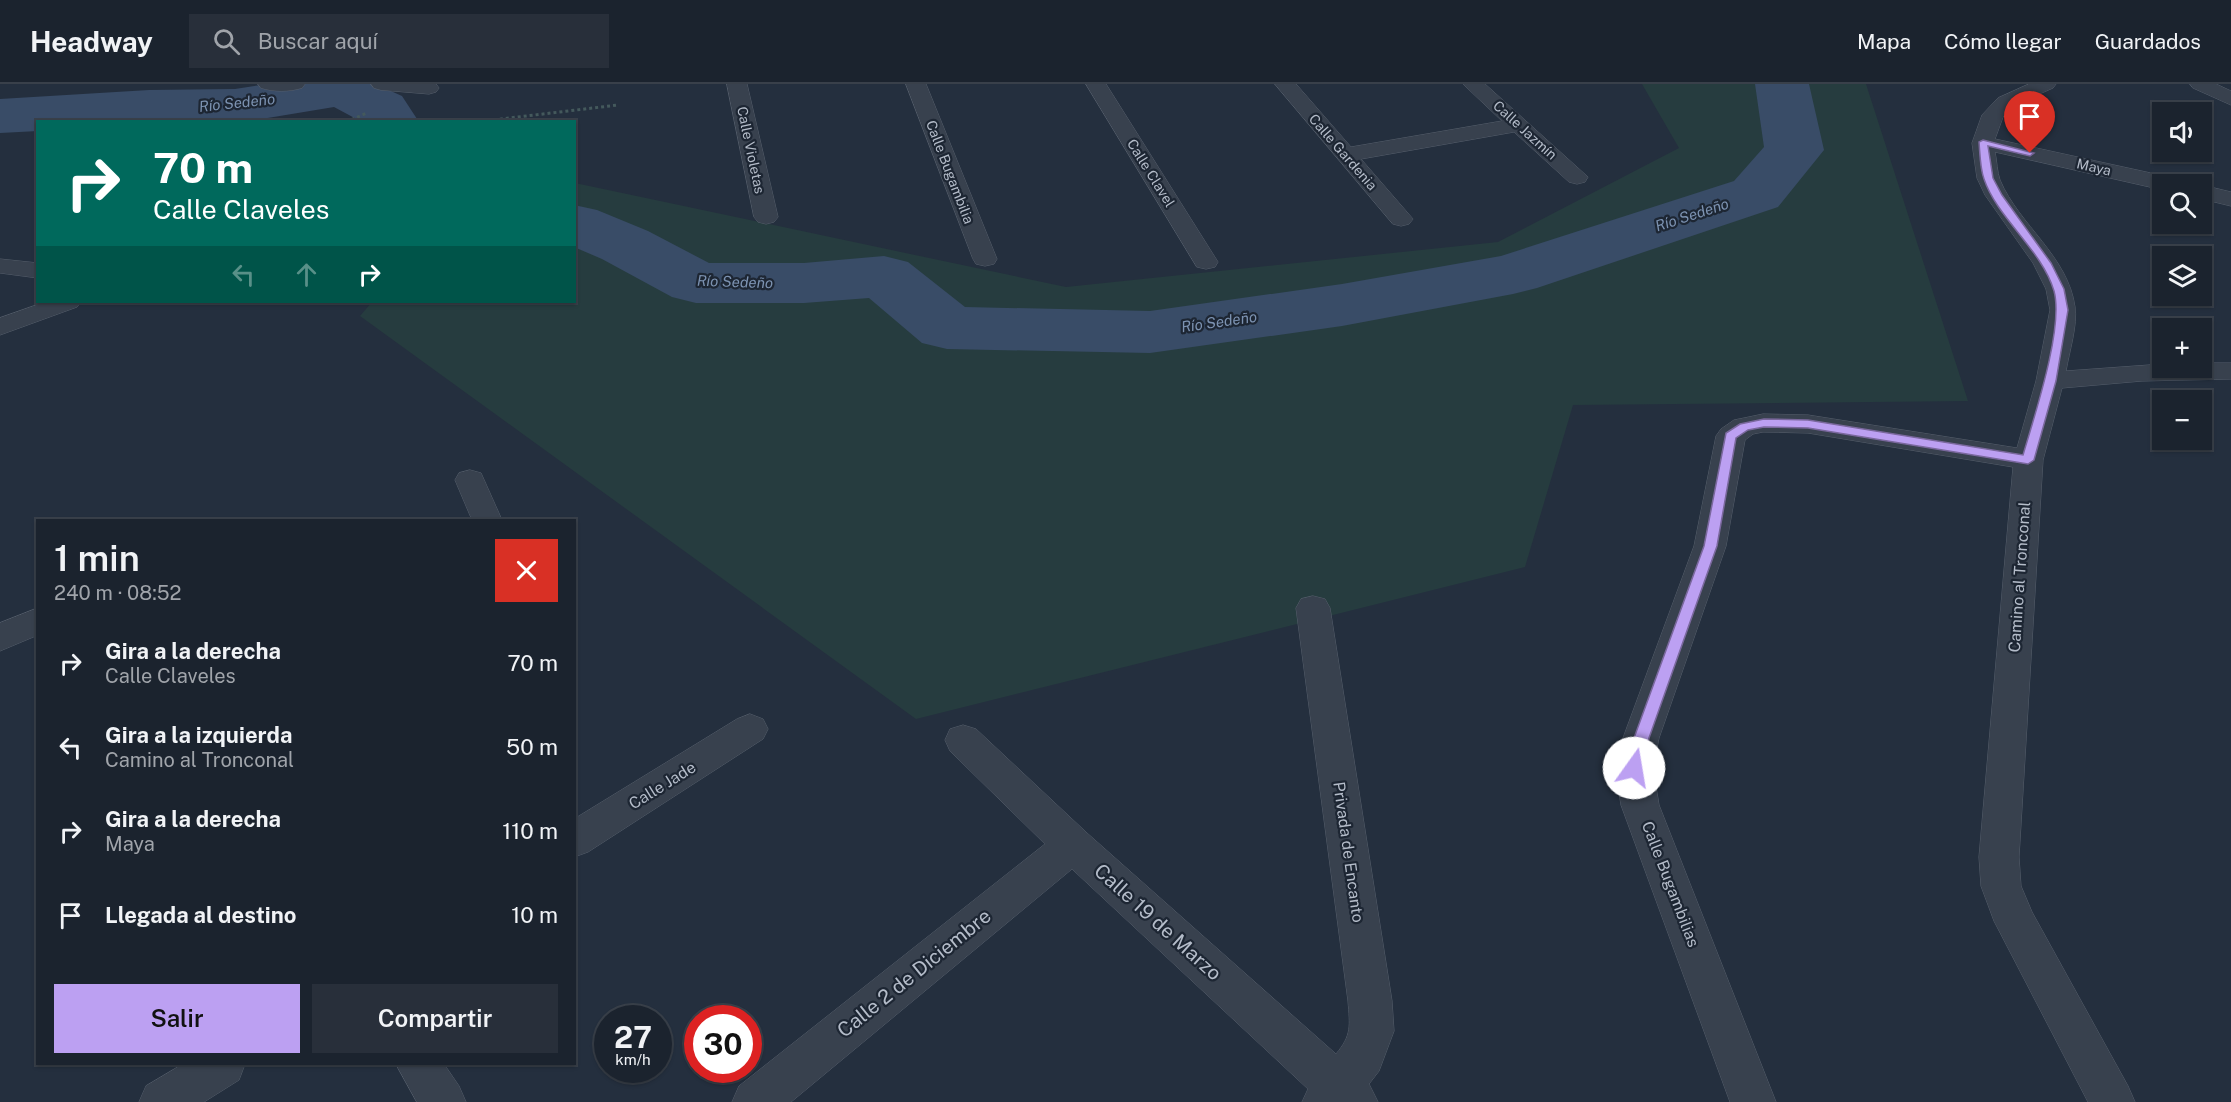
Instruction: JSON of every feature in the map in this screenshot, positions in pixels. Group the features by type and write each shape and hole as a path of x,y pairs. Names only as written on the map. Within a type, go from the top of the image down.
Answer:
{"street":[{"path":"268,84 295,84"},
{"path":"381,84 430,86"},
{"name":"Calle Violetas","path":"737,84 766,217"},
{"name":"Calle Bugambilia","path":"916,84 984,259"},
{"name":"Calle Clavel","path":"1096,84 1206,262"},
{"name":"Calle Gardenia","path":"1285,84 1401,219"},
{"name":"Calle Jazmín","path":"1473,84 1577,177"},
{"path":"1983,142 1993,115 2005,102 2046,84"},
{"path":"2200,84 2231,99"},
{"path":"405,97 430,86"},
{"path":"1346,155 1519,125"},
{"name":"Maya","path":"1983,142 2152,180"},
{"name":"Camino al Tronconal","path":"1983,142 1989,178 1997,195 2045,263 2059,289 2063,310 2050,381 2028,460 1999,857 2001,886 2015,921 2112,1102"},
{"path":"2212,194 2231,199"},
{"path":"0,266 36,271"},
{"path":"0,327 65,303"},
{"path":"2050,381 2142,373 2231,371"},
{"name":"Calle Bugambilias","path":"1753,1102 1640,805 1634,768 1641,738 1710,546 1731,436 1744,427 1764,423 1808,424 2028,460"},
{"path":"470,480 487,519"},
{"name":"Privada de Encanto","path":"1313,608 1371,1002 1372,1031 1363,1056 1339,1097"},
{"path":"0,638 36,621"},
{"name":"Calle Jade","path":"576,839 750,729"},
{"name":"Calle 19 de Marzo","path":"963,740 1339,1097"},
{"name":"Calle 2 de Diciembre","path":"755,1102 1072,844"},
{"path":"162,1102 221,1065"},
{"path":"419,1065 442,1102"}],"path":[{"path":"493,120 618,105"}],"green space":[{"path":"1642,84 1866,84 1968,401 1573,405 1525,567 916,719 360,316 371,303 576,303 576,183 1066,287 1498,242 1679,148"}],"waterway":[{"name":"Río Sedeño","path":"576,225 625,245 696,283 804,283 884,276 947,328 1150,332 1342,305 1513,274 1756,194 1794,150 1782,84"},
{"name":"Río Sedeño","path":"0,116 149,107 235,106 341,89 382,108 390,120"}],"route":[{"path":"1634,768 1641,738 1693,599 1710,546 1731,436 1744,427 1764,423 1808,424 2028,460 2050,381 2063,310 2059,289 2045,263 1997,195 1984,163 1983,142 2030,153"}]}
